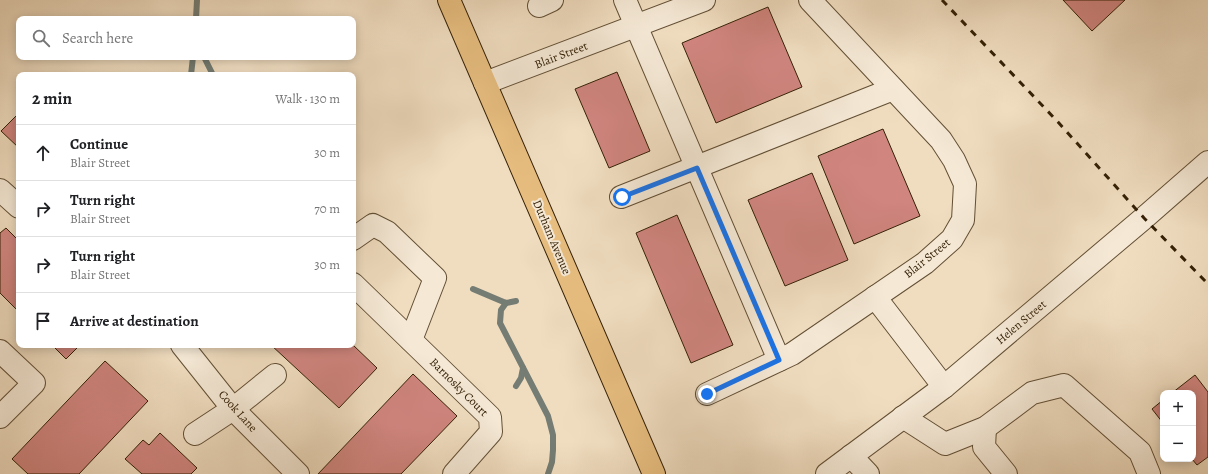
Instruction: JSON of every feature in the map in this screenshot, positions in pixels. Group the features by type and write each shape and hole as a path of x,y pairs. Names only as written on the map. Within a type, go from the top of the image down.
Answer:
{"main road":[{"name":"Durham Avenue","path":"450,0 654,474"}],"street":[{"path":"625,0 779,360"},
{"name":"Blair Street","path":"486,83 704,0"},
{"name":"Blair Street","path":"707,394 792,354 925,262 952,239 962,220 965,184 954,160 941,140 810,0"},
{"path":"622,197 894,89"},
{"name":"Helen Street","path":"827,474 944,387 1208,162"},
{"path":"0,190 16,204"},
{"path":"356,237 374,225 387,232 435,278 411,340"},
{"name":"Barnosky Court","path":"356,287 490,417 491,432 454,474"},
{"path":"874,297 944,387"},
{"name":"Cook Lane","path":"184,348 233,409 298,474"},
{"path":"0,351 34,382 0,417"},
{"path":"195,434 233,409 275,375"},
{"path":"903,417 945,444 985,428 1032,394 1064,384 1140,452 1149,474"},
{"path":"985,428 984,447 1006,474"},
{"path":"851,456 868,474"}],"building":[{"path":"1063,0 1125,0 1092,31"},
{"path":"768,7 802,87 716,123 682,43"},
{"path":"617,72 650,151 609,168 575,89"},
{"path":"16,116 16,145 1,131"},
{"path":"883,129 920,216 854,244 818,156"},
{"path":"812,173 848,260 785,286 748,200"},
{"path":"677,215 733,345 691,363 636,233"},
{"path":"6,228 16,238 16,309 0,293 0,233"},
{"path":"55,348 77,348 66,359"},
{"path":"274,348 356,348 377,368 339,408"},
{"path":"105,361 148,401 79,474 28,474 12,459"},
{"path":"413,374 457,416 401,474 318,474"},
{"path":"1195,375 1208,392 1208,457 1197,465 1194,462 1196,462 1196,390 1176,390"},
{"path":"1160,402 1160,419 1152,409"},
{"path":"160,433 197,468 191,474 142,474 125,459 143,440 149,445"}],"waterway":[{"path":"196,16 197,0"},
{"path":"191,72 193,60"},
{"path":"206,60 212,72"},
{"path":"473,289 506,303 516,301"},
{"path":"506,303 501,310 500,323 548,416 553,435 552,462 548,474"},
{"path":"516,386 521,378 523,368"}],"railway":[{"path":"942,0 1058,122 1144,218 1208,284"}],"route":[{"path":"622,197 697,168 779,360 707,394"}]}
